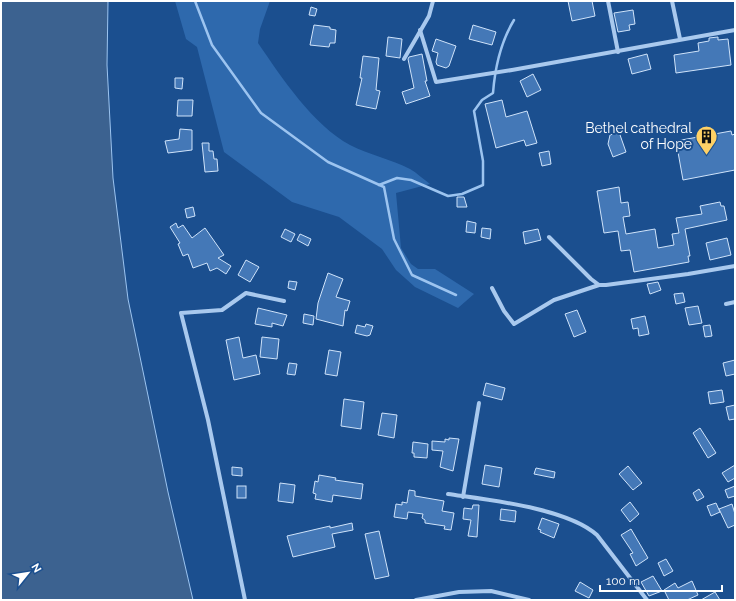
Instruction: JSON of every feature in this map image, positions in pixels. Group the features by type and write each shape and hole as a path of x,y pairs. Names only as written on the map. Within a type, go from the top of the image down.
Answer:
{"street":[{"path":"404,59 429,16 433,1"},
{"path":"608,1 618,52"},
{"path":"672,1 680,39"},
{"path":"420,30 436,82 618,52 680,39 735,30"},
{"path":"549,237 591,279 599,285"},
{"path":"492,288 504,311 514,324 554,300 599,285 688,274 735,266"},
{"path":"245,600 208,420 181,313 222,310 246,293 284,301"},
{"path":"726,304 735,302"},
{"path":"463,496 479,403"},
{"path":"448,494 534,508 587,526 597,535 647,600"},
{"path":"416,600 459,592 491,592 529,600"}],"shaded area":[{"path":"1,1 108,1 107,65 113,178 128,299 168,492 193,600 1,600"},
{"path":"175,1 270,1 260,29 258,43 299,100 323,126 350,145 410,169 430,184 396,193 401,248 411,264 418,269 435,269 474,294 458,308 415,287 396,270 382,249 339,217 292,202 224,152 197,47 186,39"}],"building":[{"path":"568,1 592,1 595,16 572,21"},
{"path":"311,7 317,9 315,16 309,15"},
{"path":"633,10 635,24 629,25 630,30 618,32 614,13"},
{"path":"314,25 330,27 330,29 336,30 335,43 330,43 329,47 310,45"},
{"path":"473,25 496,32 492,45 469,39"},
{"path":"388,37 402,39 400,58 386,56"},
{"path":"718,37 718,40 728,39 731,65 676,73 674,55 699,51 698,43 709,41 709,38"},
{"path":"436,39 456,46 449,66 446,68 437,65 436,62 438,53 432,51"},
{"path":"422,54 427,81 425,81 430,96 406,104 402,92 414,88 408,59 409,57"},
{"path":"647,54 651,69 632,74 628,59"},
{"path":"363,56 379,58 376,90 380,91 376,109 356,105 362,78 360,78"},
{"path":"533,74 541,90 527,97 520,81"},
{"path":"175,78 183,78 182,89 175,88"},
{"path":"178,100 193,100 192,116 177,116"},
{"path":"502,100 506,117 527,111 537,143 526,146 524,140 496,148 485,104"},
{"path":"180,129 192,130 192,150 168,153 165,141 179,139"},
{"name":"Bethel cathedral of Hope","path":"731,131 732,135 735,134 735,170 683,180 676,141"},
{"path":"619,132 626,152 613,157 608,144 610,135"},
{"path":"202,143 209,143 209,151 213,151 214,159 217,159 218,171 205,172"},
{"path":"549,151 551,164 542,166 539,153"},
{"path":"619,187 621,203 628,202 630,216 623,217 626,234 655,229 658,248 674,245 672,234 679,233 676,218 702,214 700,206 720,202 721,206 724,206 727,220 685,229 690,256 688,256 689,262 634,272 630,250 621,251 618,231 604,233 597,191"},
{"path":"457,197 464,197 467,207 457,207"},
{"path":"193,207 195,216 187,218 185,209"},
{"path":"467,221 476,223 475,233 466,232"},
{"path":"176,223 178,228 183,225 192,238 205,228 224,255 218,258 231,266 226,274 217,268 210,271 207,263 193,268 188,254 183,256 178,244 180,243 170,227"},
{"path":"482,228 491,229 490,239 481,237"},
{"path":"285,229 295,234 291,242 281,237"},
{"path":"538,229 541,240 525,244 523,232"},
{"path":"300,234 311,239 308,246 297,240"},
{"path":"727,238 731,255 710,260 706,243"},
{"path":"246,260 259,267 250,282 238,275"},
{"path":"328,273 343,279 336,297 350,301 347,311 345,310 343,326 316,319 318,303"},
{"path":"289,281 297,282 295,290 288,288"},
{"path":"658,282 661,290 650,294 647,284"},
{"path":"683,293 685,302 676,304 674,294"},
{"path":"698,306 702,323 689,325 685,308"},
{"path":"258,308 287,315 283,326 272,323 272,327 255,324"},
{"path":"577,310 586,332 574,337 565,314"},
{"path":"304,314 314,316 313,325 303,323"},
{"path":"645,316 649,334 639,336 638,328 633,329 631,319"},
{"path":"366,324 373,326 370,335 367,336 355,333 357,325 365,327"},
{"path":"710,325 712,336 705,337 703,326"},
{"path":"239,337 243,358 256,355 260,374 234,380 226,340"},
{"path":"262,337 279,339 277,359 260,357"},
{"path":"329,350 341,352 337,376 325,374"},
{"path":"735,360 735,374 726,376 723,363"},
{"path":"289,363 297,364 295,375 287,374"},
{"path":"486,383 505,388 502,400 483,395"},
{"path":"722,390 724,402 710,404 708,392"},
{"path":"344,399 364,402 361,429 341,426"},
{"path":"735,405 735,419 729,420 726,407"},
{"path":"382,413 397,415 394,438 378,435"},
{"path":"700,428 716,453 708,458 693,433"},
{"path":"449,438 459,439 453,471 440,467 443,451 432,450 432,441 445,442 445,439 449,440"},
{"path":"413,442 428,444 427,458 414,457 414,453 412,453"},
{"path":"485,465 502,468 499,487 482,484"},
{"path":"735,465 735,478 728,482 722,473"},
{"path":"628,466 642,483 633,490 619,474"},
{"path":"232,467 242,468 242,476 232,475"},
{"path":"536,468 555,472 554,478 534,474"},
{"path":"319,475 336,478 335,480 363,484 361,499 333,495 332,502 315,499 316,494 313,493 315,481 318,482"},
{"path":"280,483 295,485 293,503 278,501"},
{"path":"237,486 246,486 246,498 237,498"},
{"path":"735,486 735,496 728,498 725,490"},
{"path":"699,489 704,497 697,501 693,493"},
{"path":"409,490 415,491 415,496 444,501 442,511 454,513 451,530 444,529 445,526 425,523 425,520 422,518 423,514 408,512 407,519 394,517 396,504 402,505 402,502 407,503"},
{"path":"630,502 639,514 630,522 621,510"},
{"path":"716,503 720,512 711,516 707,506"},
{"path":"732,504 735,514 735,525 728,528 719,509"},
{"path":"473,505 479,505 477,537 468,536 471,520 463,519 464,508 472,509"},
{"path":"501,509 516,511 515,522 500,520"},
{"path":"542,518 559,524 554,538 540,532 541,530 538,529"},
{"path":"352,523 353,530 332,534 335,547 293,557 287,536 330,526 330,528"},
{"path":"631,529 648,558 636,566 630,554 633,553 621,535"},
{"path":"379,531 389,576 375,579 365,534"},
{"path":"666,559 673,571 664,576 658,563"},
{"path":"653,576 662,591 649,596 641,582"},
{"path":"692,581 698,595 687,600 669,600 664,590 675,583 678,588"},
{"path":"580,582 593,590 589,598 575,591"},
{"path":"715,592 720,600 701,600"}],"waterway":[{"path":"195,1 212,45 261,113 328,162 384,187 394,239 412,275 456,295"},
{"path":"379,185 397,178 411,180 448,196 462,194 483,185 483,161 474,111 482,100 493,93 499,55 505,37 514,20"}],"place":[{"name":"Bethel cathedral of Hope","path":"707,156"}]}
